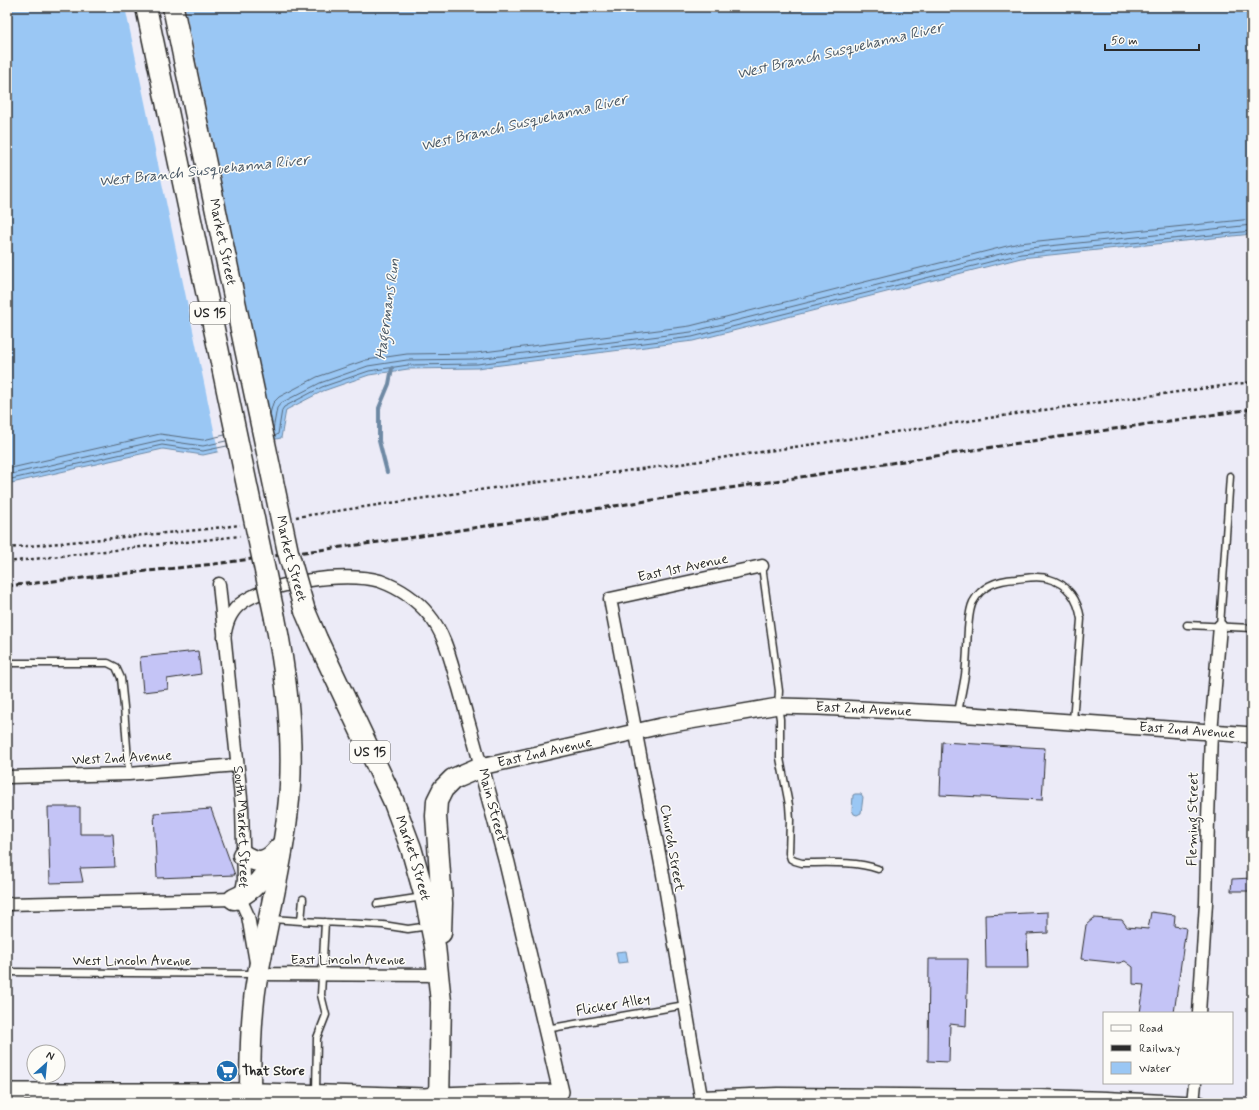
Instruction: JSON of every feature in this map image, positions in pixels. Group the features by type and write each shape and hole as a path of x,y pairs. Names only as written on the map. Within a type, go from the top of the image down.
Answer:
{"highway":[{"name":"Market Street","path":"146,7 284,663 290,733 290,786 283,843 258,974"},
{"name":"Market Street","path":"173,7 288,552 306,611 317,639 393,800 411,848 425,897 432,926 439,975 441,1002 440,1099"},
{"path":"439,975 442,903 436,816 437,801 443,789 453,779 481,767"},
{"path":"243,855 250,860 262,861 269,859 283,843"},
{"path":"234,899 250,890 263,878 283,843"},
{"name":"South Market Street","path":"250,1098 252,1027 258,974"}],"main road":[{"path":"7,1092 62,1097 250,1098 316,1094 358,1099 426,1097 440,1099"}],"street":[{"name":"East 1st Avenue","path":"610,599 762,566"},
{"name":"Main Street","path":"335,578 348,577 369,579 398,589 416,601 430,616 439,629 446,644 507,863 562,1098"},
{"name":"South Market Street","path":"224,638 226,627 234,612 239,606 258,594 292,584 335,578"},
{"name":"South Market Street","path":"219,584 242,808 244,880 239,895 234,899 243,905 248,916 258,974"},
{"name":"Church Street","path":"610,599 662,869 701,1100"},
{"name":"Fleming Street","path":"1199,1012 1206,902 1211,733 1220,626"},
{"name":"East 2nd Avenue","path":"481,767 661,726 778,706 958,714 1252,736"},
{"name":"West 2nd Avenue","path":"7,777 129,774 237,765"},
{"path":"7,904 234,899"},
{"name":"East Lincoln Avenue","path":"258,974 439,975"},
{"path":"701,1100 778,1094 932,1099 1106,1098 1196,1103 1194,1084"},
{"path":"440,1099 562,1098"}],"lane":[{"path":"1220,626 1230,476"},
{"path":"762,566 779,690 778,706 780,719 780,758 790,820 789,853 791,858 802,863 850,864 870,866 878,869"},
{"path":"958,714 965,675 969,616 972,603 980,593 999,580 1045,578 1057,582 1070,591 1077,602 1080,611 1072,723"},
{"path":"1187,625 1252,628"},
{"path":"7,663 108,663 116,667 121,678 129,774"},
{"path":"377,904 425,897"},
{"path":"301,920 303,899"},
{"path":"269,919 301,920 408,929 432,926"},
{"path":"316,1094 317,1038 326,1015 321,995 325,922"},
{"name":"West Lincoln Avenue","path":"7,972 258,974"},
{"name":"Flicker Alley","path":"546,1029 685,1005"}],"path":[{"path":"293,517 486,489 680,464 1036,411 1252,382"},
{"path":"7,548 198,530 245,524"},
{"path":"7,562 240,536"}],"water":[{"name":"West Branch Susquehanna River","path":"7,7 1252,7 1252,234 1021,258 693,341 477,368 408,369 369,375 323,391 286,410 281,438 203,455 163,449 7,484"},
{"path":"861,794 863,797 861,813 857,815 854,814 852,810 853,795"},
{"path":"626,951 628,962 618,963 616,952"}],"pier":[{"path":"125,7 185,7 276,442 219,454"}],"building":[{"path":"198,651 201,674 167,679 168,689 143,692 140,657"},
{"path":"942,742 1045,748 1042,800 940,795"},
{"path":"48,807 80,807 80,834 113,834 115,867 80,868 83,882 50,883"},
{"path":"211,809 235,875 157,878 154,813"},
{"path":"1252,878 1252,891 1231,891 1232,879"},
{"path":"1048,912 1048,933 1027,934 1028,968 986,968 985,915"},
{"path":"1151,912 1175,915 1174,926 1186,928 1174,1012 1140,1012 1144,985 1133,984 1133,967 1125,961 1119,963 1081,959 1086,925 1094,918 1122,920 1127,927 1148,929"},
{"path":"929,959 968,959 966,1026 950,1024 949,1062 928,1061"}],"waterway":[{"name":"Hagermans Run","path":"387,472 379,441 379,408 389,384 392,368"}],"railway":[{"path":"7,586 214,564 402,539 1045,439 1252,409"}],"place":[{"name":"That Store","path":"227,1071"}]}
